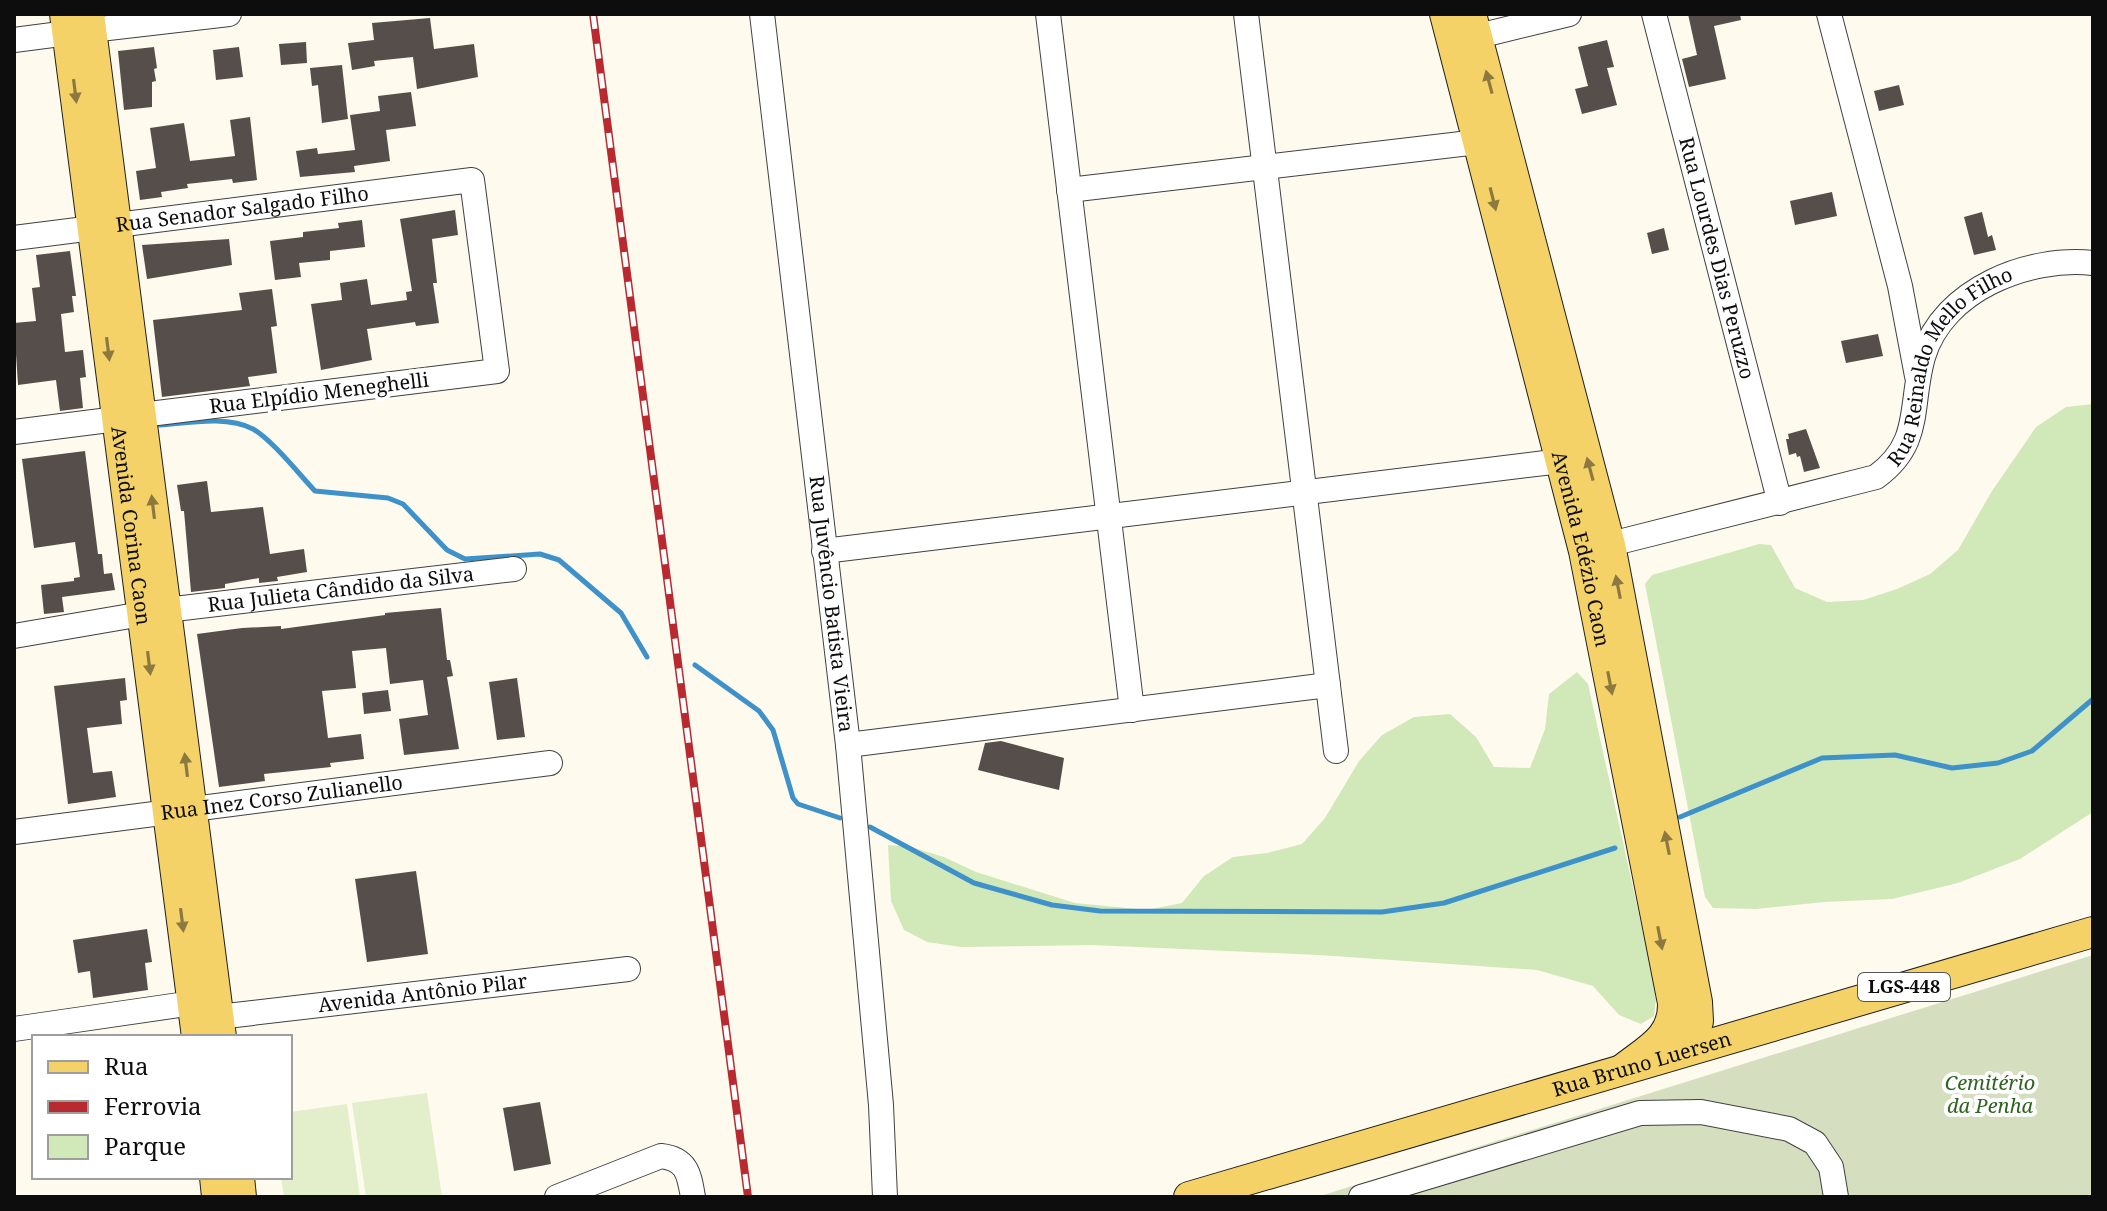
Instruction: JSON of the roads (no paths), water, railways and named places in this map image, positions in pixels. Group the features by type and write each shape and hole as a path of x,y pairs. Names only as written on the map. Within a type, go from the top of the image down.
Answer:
{"main road":[{"name":"Avenida Corina Caon","path":"78,23 207,1024"},
{"name":"Avenida Edézio Caon","path":"1461,27 1478,142 1561,461 1597,548 1673,1003 1673,1016 1666,1035 1623,1069"},
{"name":"Avenida Edézio Caon","path":"1461,27 1597,548 1697,1002 1698,1021 1691,1049"},
{"name":"Rua Bruno Luersen","path":"1189,1197 2093,932"},
{"path":"1697,1002 1708,1020 1723,1029 1742,1034"}],"street":[{"path":"14,40 78,23 229,14"},
{"name":"Rua Juvêncio Batista Vieira","path":"762,14 848,745 881,1105 885,1197"},
{"path":"1048,14 1132,710"},
{"path":"1246,14 1336,751"},
{"path":"1461,27 1569,14"},
{"name":"Rua Lourdes Dias Peruzzo","path":"1654,14 1780,503"},
{"path":"1829,14 1900,286 1918,382"},
{"path":"1069,190 1478,142"},
{"name":"Rua Senador Salgado Filho","path":"14,238 472,180 497,371"},
{"name":"Rua Reinaldo Mello Filho","path":"1597,548 1876,477 1901,455 1910,436 1924,355 1941,324 1962,302 1988,284 2015,271 2042,264 2093,263"},
{"path":"1900,286 1921,313 1941,324"},
{"name":"Rua Elpídio Meneghelli","path":"14,432 497,371"},
{"path":"824,551 1561,461"},
{"name":"Rua Julieta Cândido da Silva","path":"14,636 154,612 514,569"},
{"path":"848,745 1328,685"},
{"name":"Rua Inez Corso Zulianello","path":"14,832 550,763"},
{"name":"Avenida Antônio Pilar","path":"14,1029 207,1024 628,969"},
{"path":"1361,1197 1640,1113 1701,1112 1789,1129 1815,1143 1831,1167 1836,1197"},
{"path":"557,1197 661,1156 684,1164 693,1197"}],"waterway":[{"path":"160,425 219,421 253,429 277,449 315,491 388,498 403,504 447,550 465,559 540,554 559,560 621,613 647,657"},
{"path":"695,665 759,711 773,730 793,798 798,804 840,818"},
{"path":"1680,817 1822,758 1895,755 1952,768 1998,763 2032,751 2093,699"},
{"path":"870,827 974,883 1052,905 1100,911 1382,912 1444,903 1615,848"}],"railway":[{"path":"593,14 748,1197"}],"park label":[{"name":"Cemitério da Penha","path":"1990,1094"}]}
